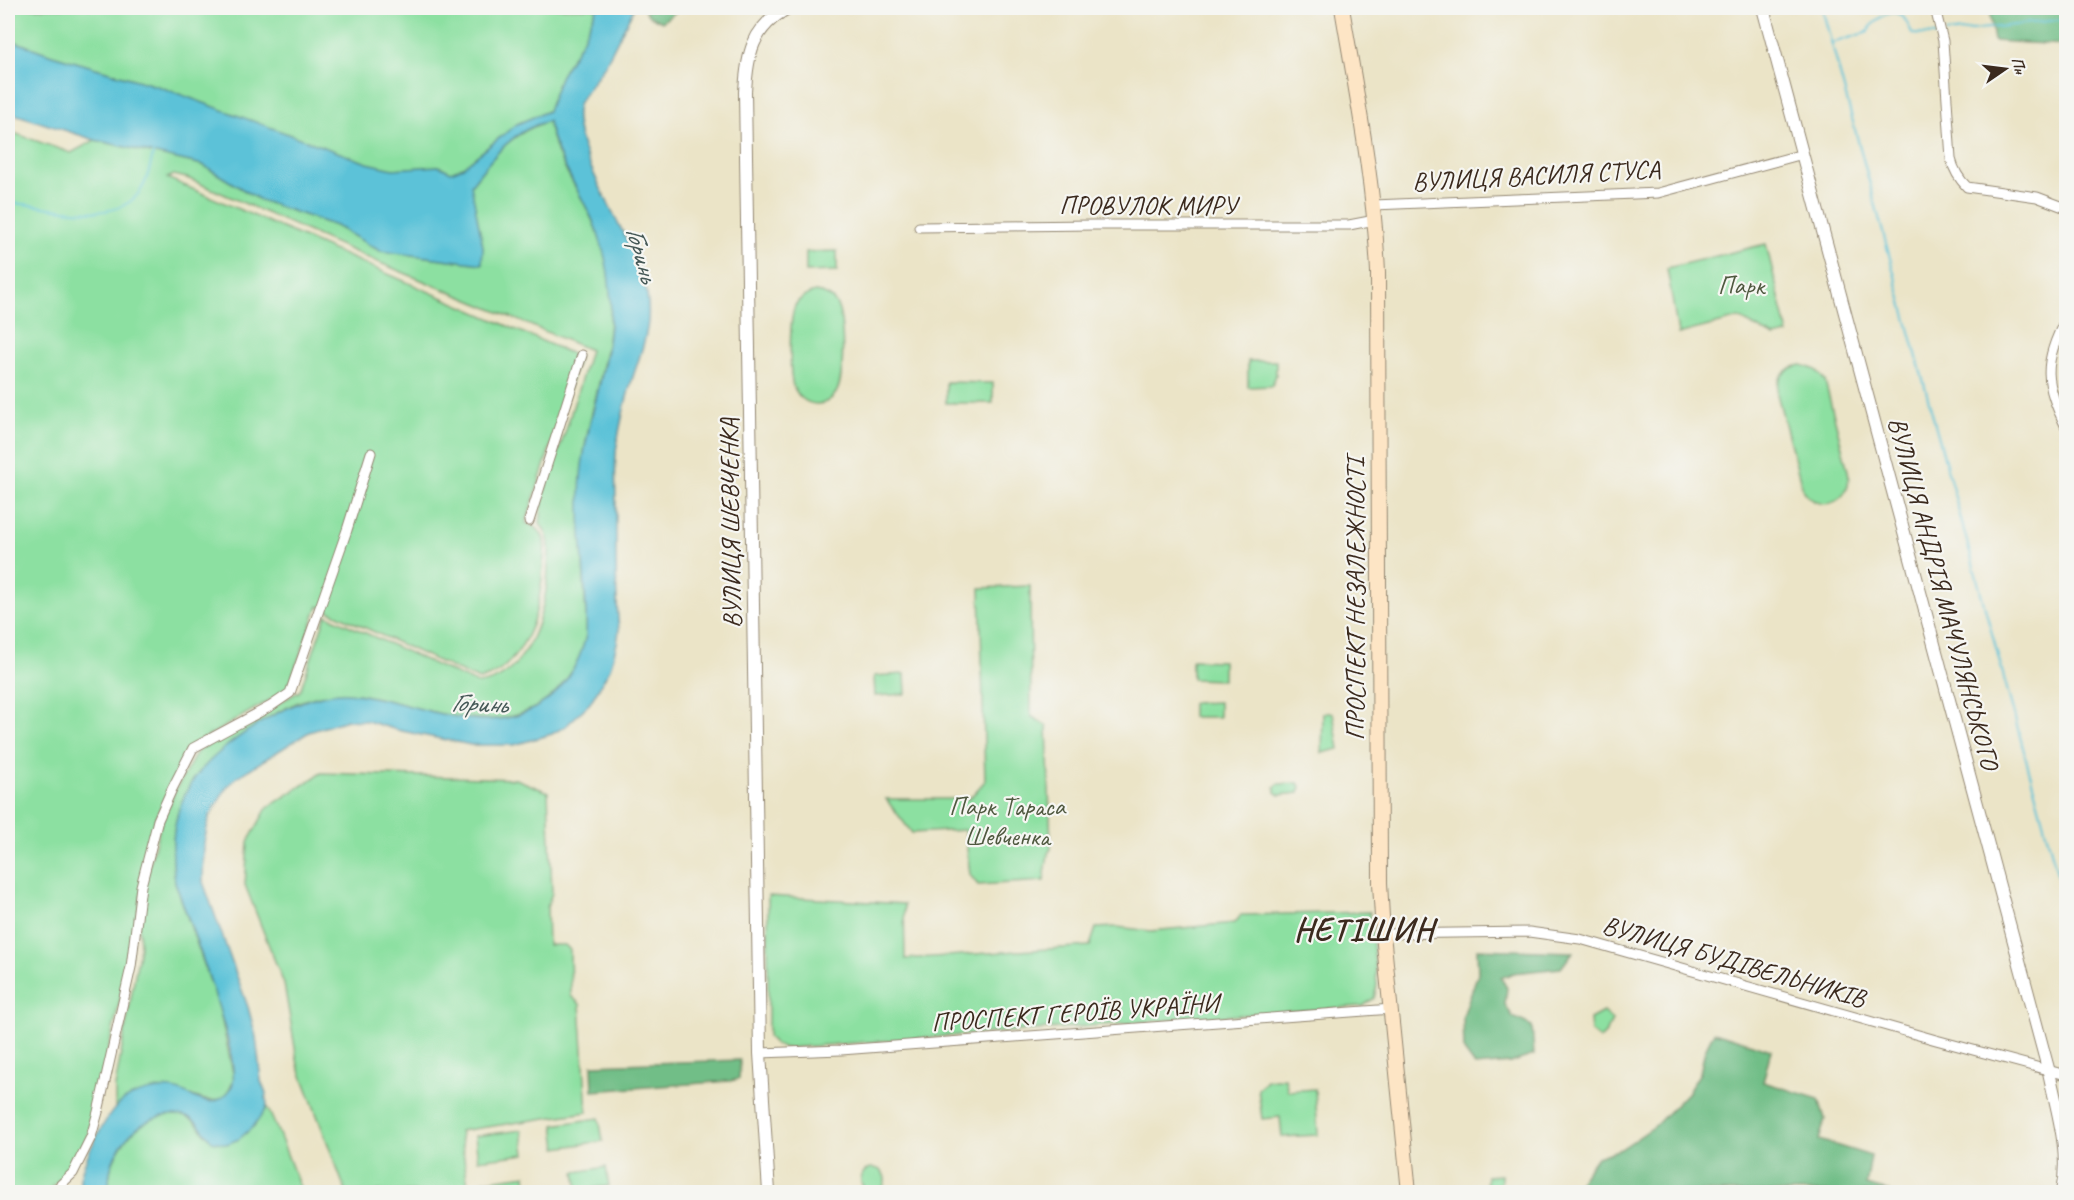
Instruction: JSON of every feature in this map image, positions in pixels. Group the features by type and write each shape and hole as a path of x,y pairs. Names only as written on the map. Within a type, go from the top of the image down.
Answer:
{"main road":[{"name":"ПРОСПЕКТ НЕЗАЛЕЖНОСТІ","path":"1342,8 1376,220 1380,871 1383,934 1409,1192"}],"street":[{"name":"ВУЛИЦЯ ШЕВЧЕНКА","path":"769,1192 760,1053 745,92 746,64 753,44 768,22 788,8"},
{"name":"ВУЛИЦЯ АНДРІЯ МАЧУЛЯНСЬКОГО","path":"1763,8 2049,1072 2064,1144 2066,1164 2062,1192"},
{"path":"1935,8 1942,41 1951,159 1954,171 1967,187 2037,197 2067,208"},
{"name":"ВУЛИЦЯ ВАСИЛЯ СТУСА","path":"1374,205 1658,193 1803,154"},
{"name":"ПРОВУЛОК МИРУ","path":"919,227 1349,225 1376,220"},
{"path":"2067,320 2056,338 2047,376 2054,400 2067,428"},
{"path":"529,521 582,355"},
{"path":"53,1192 73,1173 91,1137 131,967 141,886 158,820 193,748 271,706 290,693 371,453"},
{"name":"ВУЛИЦЯ БУДІВЕЛЬНИКІВ","path":"1383,934 1529,932 1580,939 2049,1072 2067,1075"},
{"name":"ПРОСПЕКТ ГЕРОЇВ УКРАЇНИ","path":"760,1053 841,1050 1392,1009"}],"green space":[{"path":"8,8 597,8 582,41 560,77 548,111 517,124 463,167 451,172 439,166 393,169 367,163 160,87 52,55 8,39"},
{"path":"643,8 681,8 662,22 649,16"},
{"path":"1989,8 2066,8 2066,45 1994,41"},
{"path":"548,121 556,148 600,239 608,269 611,298 610,326 582,465 581,519 587,627 582,651 571,673 555,693 536,707 516,715 494,719 472,719 364,695 331,694 299,702 271,716 224,749 210,762 190,785 179,808 174,832 173,869 175,882 219,1007 234,1078 229,1091 222,1098 213,1101 163,1089 138,1095 115,1108 115,1087 140,947 139,925 144,886 160,826 175,791 197,752 300,691 326,615 478,684 495,679 510,670 522,656 531,640 544,603 549,550 548,539 540,524 543,495 566,430 590,350 373,260 187,178 174,175 167,178 579,357 526,523 541,533 545,549 534,620 522,646 501,669 479,680 318,606 287,690 191,746 155,819 128,966 88,1136 75,1162 48,1192 8,1192 8,131 71,153 95,140 203,165 260,200 336,226 380,251 481,264 483,247 470,186 495,155 512,139"},
{"name":"Парк","path":"1766,244 1788,334 1774,337 1739,318 1678,334 1667,268"},
{"path":"837,251 837,271 806,272 806,252"},
{"path":"815,292 826,295 835,302 841,320 843,347 841,375 836,393 828,401 813,404 799,396 793,386 790,357 791,331 796,304 800,299"},
{"path":"1248,361 1276,361 1276,375 1272,386 1248,387"},
{"path":"1802,365 1816,370 1825,381 1848,471 1849,481 1846,490 1841,497 1827,504 1810,499 1803,491 1777,394 1783,374 1791,368"},
{"path":"946,382 993,383 993,403 946,403"},
{"name":"Парк Тараса Шевченка","path":"1030,586 1031,716 1047,726 1051,849 1048,853 1044,881 978,885 970,875 965,830 912,833 886,799 969,799 985,781 980,588"},
{"path":"1192,660 1223,661 1223,680 1192,679"},
{"path":"905,674 906,694 875,696 874,676"},
{"path":"1219,702 1219,717 1192,717 1192,703"},
{"path":"1323,713 1333,713 1339,749 1322,753"},
{"path":"321,773 516,779 548,792 552,893 547,907 548,945 565,945 570,950 571,996 580,1004 587,1112 460,1131 469,1192 346,1192 298,1065 284,984 245,885 248,842 267,808"},
{"path":"1298,783 1301,787 1299,793 1279,795 1275,792 1278,784"},
{"path":"768,896 904,904 905,959 1090,946 1096,928 1117,927 1151,931 1235,923 1241,915 1370,912 1377,985 1374,998 1363,1006 785,1048 775,1044 768,1037"},
{"path":"1477,949 1573,952 1561,968 1513,973 1501,978 1507,988 1505,1005 1513,1017 1532,1026 1534,1055 1510,1063 1475,1066 1464,1051 1463,1016 1478,973"},
{"path":"1603,1012 1612,1020 1607,1032 1600,1039 1591,1032 1590,1019"},
{"path":"1714,1032 1771,1050 1763,1082 1819,1099 1825,1119 1819,1140 1871,1156 1866,1185 1892,1192 1574,1192 1573,1190 1597,1157 1621,1149 1655,1126 1688,1092 1700,1073 1705,1050"},
{"path":"740,1060 739,1079 730,1081 593,1091 592,1065"},
{"path":"1285,1078 1288,1091 1315,1089 1318,1135 1282,1137 1280,1117 1262,1119 1258,1089 1266,1080"},
{"path":"267,1107 302,1192 110,1192 110,1174 116,1155 127,1138 142,1125 158,1116 175,1114 192,1120 206,1135 254,1126"},
{"path":"599,1118 603,1141 557,1148 554,1125"},
{"path":"522,1130 525,1154 478,1160 475,1136"},
{"path":"606,1167 609,1186 578,1190 575,1172"},
{"path":"868,1168 878,1168 885,1175 885,1185 878,1192 868,1192 861,1185 861,1175"},
{"path":"526,1175 528,1192 486,1192 484,1181"},
{"path":"1501,1175 1500,1192 1486,1192 1487,1176"}],"water":[{"path":"597,8 634,8 605,65 579,102 577,119 581,140 590,164 644,280 648,311 646,336 625,403 616,452 616,569 619,631 610,669 590,703 566,726 552,734 514,745 471,745 397,730 367,721 347,720 309,732 237,777 227,787 209,817 204,843 203,882 248,1007 256,1037 261,1081 266,1094 267,1107 254,1126 239,1139 227,1144 212,1141 200,1125 190,1118 174,1115 158,1117 131,1134 120,1147 109,1177 110,1192 82,1192 80,1179 91,1148 103,1125 124,1100 147,1091 166,1089 177,1090 209,1102 220,1099 232,1086 233,1071 222,1019 175,882 173,869 174,832 179,808 190,785 201,770 237,738 259,723 305,701 327,694 346,693 372,697 480,720 506,718 531,710 554,694 570,674 581,652 586,635 580,487 586,443 607,352 611,306 607,266 599,236 556,148 548,121 535,125 513,138 495,155 471,185 483,247 482,264 380,251 336,226 260,200 203,165 95,140 8,112 8,39 52,55 160,87 367,163 393,169 439,166 451,172 463,167 517,124 548,111 560,77 582,41"}],"waterway":[{"path":"1822,8 2066,906"},
{"path":"1832,43 1868,32 1878,19 1893,13 1903,17 1912,34 1936,35"},
{"path":"1946,33 2066,19"},
{"path":"8,203 76,211 111,210 126,204 138,194 144,184 154,150"}],"district":[{"name":"НЕТІШИН","path":"1364,929"}],"water label":[{"name":"Горинь","path":"642,254"},
{"name":"Горинь","path":"479,703"}]}
